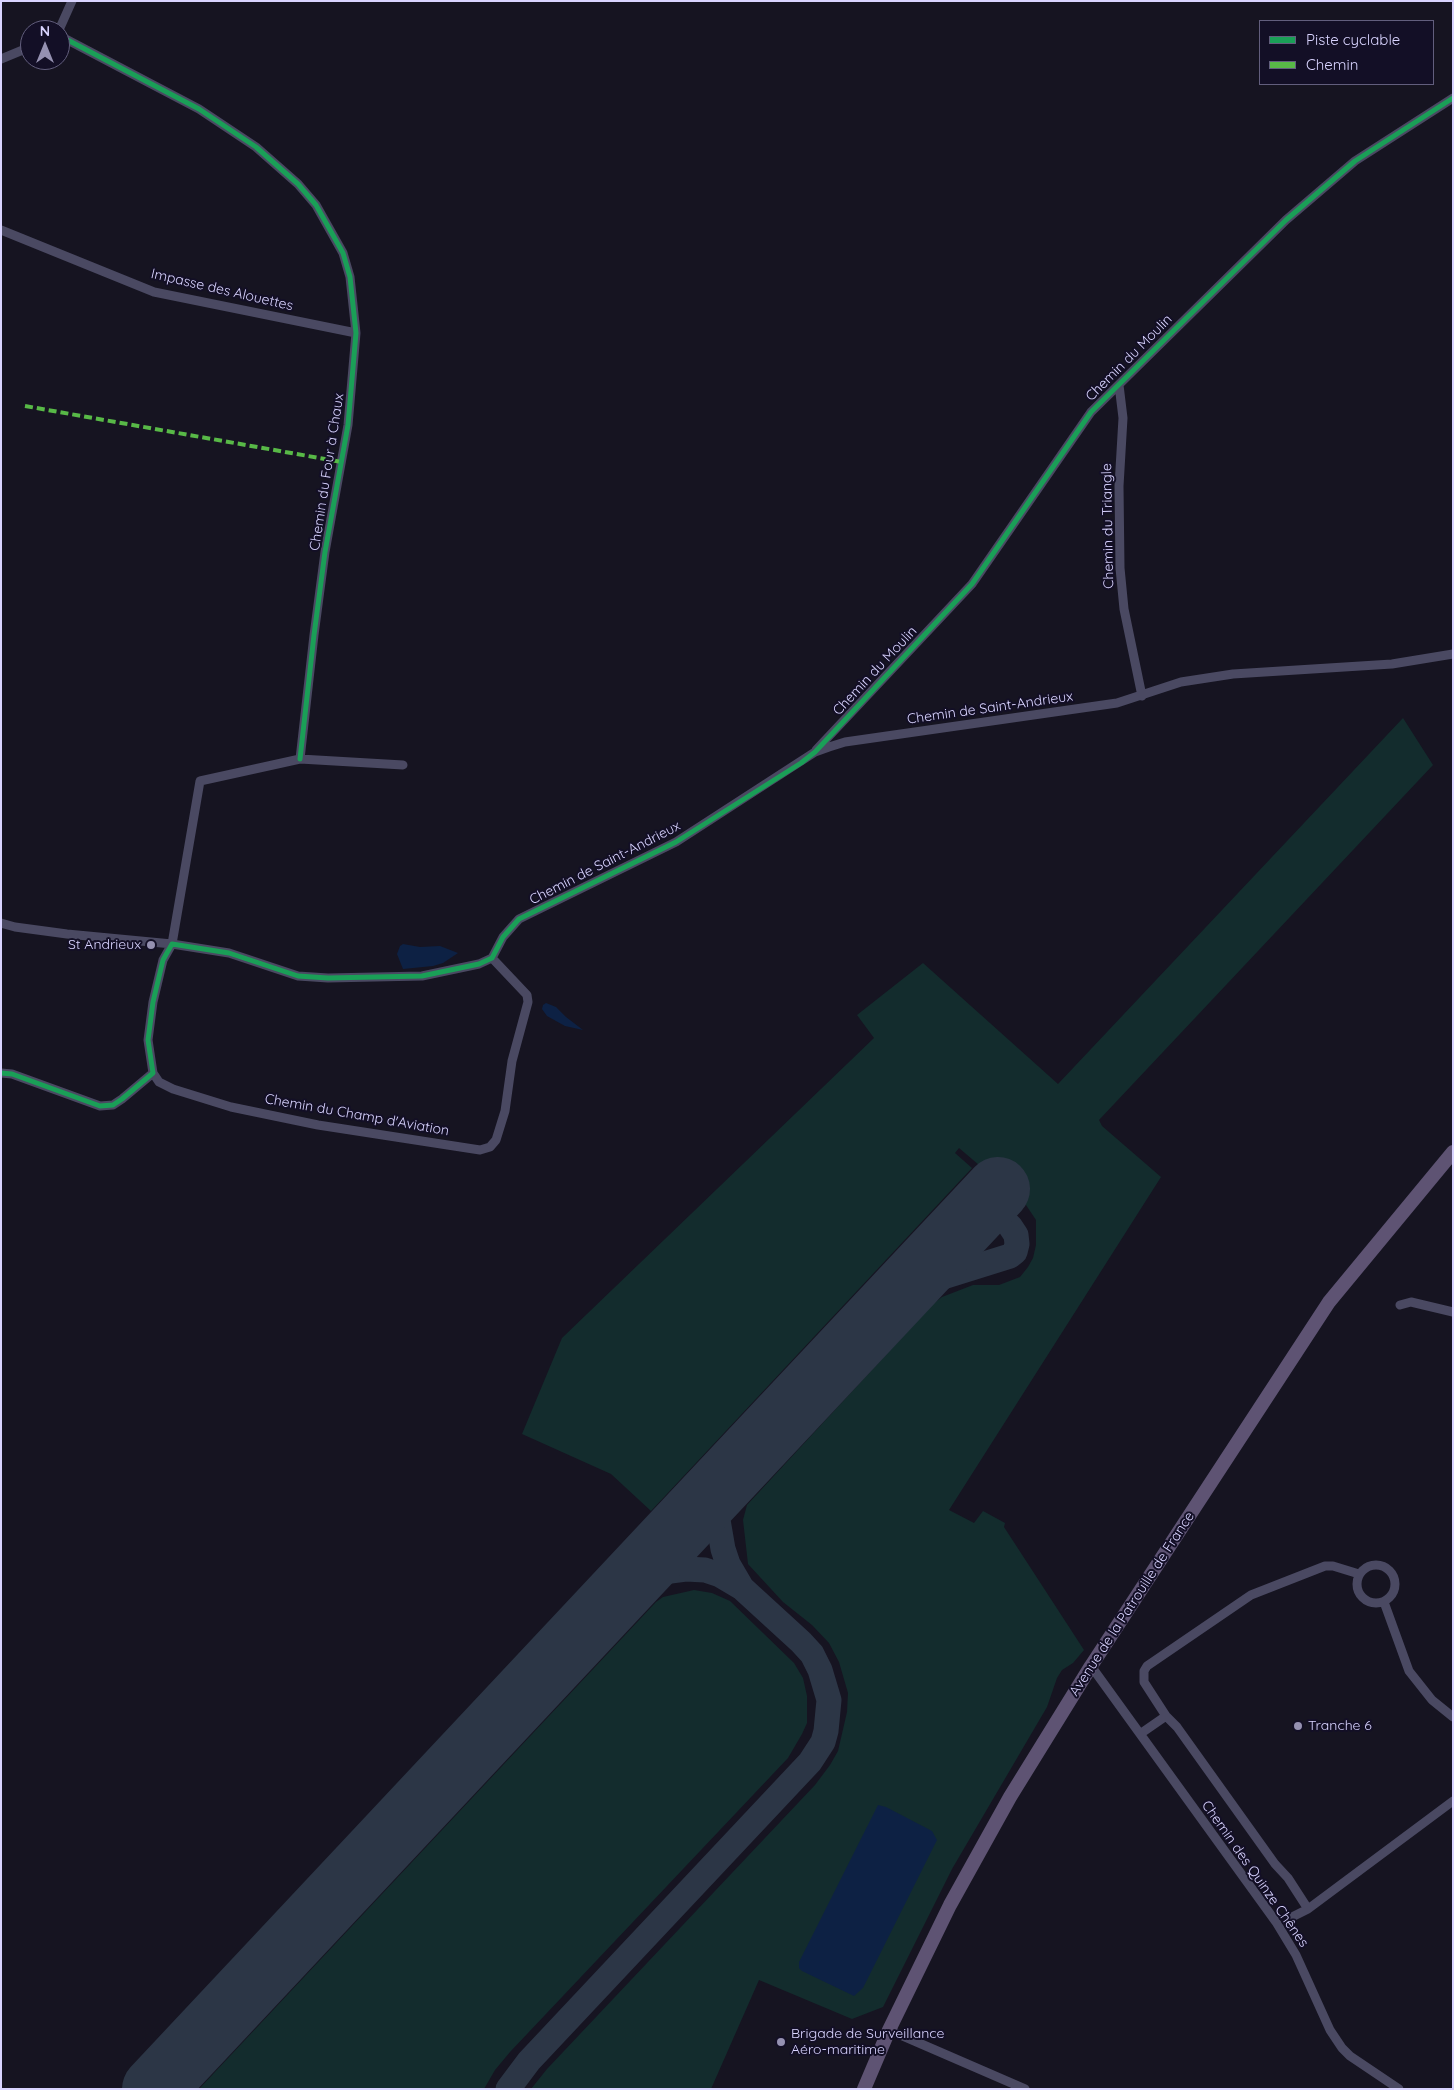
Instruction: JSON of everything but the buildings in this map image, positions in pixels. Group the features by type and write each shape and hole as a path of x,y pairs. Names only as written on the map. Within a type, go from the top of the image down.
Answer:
{"main road":[{"name":"Avenue de la Patrouille de France","path":"864,2089 888,2030 950,1905 1010,1797 1091,1666 1329,1302 1453,1152"}],"street":[{"path":"63,20 72,1"},
{"name":"Chemin du Four à Chaux","path":"70,41 199,109 256,147 298,184 316,205 343,253 350,277 356,333 348,425 324,561 300,759"},
{"path":"1,60 20,51"},
{"name":"Chemin du Moulin","path":"815,752 972,584 1091,412 1286,220 1355,161 1453,98"},
{"name":"Impasse des Alouettes","path":"1,230 154,292 356,333"},
{"name":"Chemin du Triangle","path":"1119,385 1123,418 1119,486 1120,568 1124,609 1142,696"},
{"name":"Chemin de Saint-Andrieux","path":"492,958 503,937 519,919 676,842 815,752 845,742 1118,703 1181,682 1233,674 1392,664 1453,654"},
{"path":"1,1073 12,1074 100,1106 113,1105 122,1100 153,1073 148,1040 153,1002 164,960 172,944 200,781 300,759 403,765"},
{"path":"1,923 15,927 67,934 172,944 228,953 298,976 328,978 422,976 479,964 492,958"},
{"name":"Chemin du Champ d'Aviation","path":"153,1073 159,1082 173,1089 231,1106 328,1126 480,1150 490,1147 496,1140 505,1111 512,1061 528,1002 527,995 492,958"},
{"path":"1400,1305 1411,1302 1453,1312"},
{"path":"1374,1564 1381,1565 1389,1569 1395,1578 1393,1594 1384,1602 1373,1603 1361,1597 1357,1589 1357,1581 1360,1574 1368,1566 1374,1564"},
{"path":"1308,1909 1288,1878 1274,1864 1177,1727 1166,1716 1144,1682 1144,1671 1148,1666 1251,1596 1325,1566 1333,1566 1360,1574"},
{"path":"1384,1602 1410,1671 1432,1700 1453,1717"},
{"name":"Chemin des Quinze Chênes","path":"1091,1666 1276,1922 1296,1955 1330,2030 1342,2048 1350,2056 1399,2089"},
{"path":"1140,1734 1166,1716"},
{"path":"1292,1916 1308,1909 1453,1801"},
{"path":"888,2030 1025,2089"}],"green space":[{"path":"1403,718 1433,765 1099,1120 1102,1126 1161,1177 949,1510 974,1523 983,1511 1005,1523 1004,1527 1084,1650 1073,1663 1062,1670 1057,1678 1047,1707 952,1869 883,2007 852,2019 759,1980 711,2089 531,2089 547,2069 815,1785 838,1751 847,1712 848,1693 839,1662 829,1643 812,1625 783,1602 748,1564 743,1520 747,1505 933,1304 942,1297 973,1285 999,1285 1020,1277 1033,1258 1036,1245 1036,1220 1026,1205 959,1148 955,1153 972,1168 651,1511 611,1474 522,1434 562,1338 874,1038 857,1015 923,963 1058,1084"},
{"path":"694,1590 712,1593 730,1601 794,1663 803,1678 807,1696 807,1723 788,1758 510,2052 495,2070 484,2089 199,2089 656,1602 663,1597"}],"water":[{"path":"403,944 420,947 440,946 458,953 443,963 433,966 403,969 397,954 400,946"},
{"path":"546,1003 556,1007 583,1030 565,1026 547,1016 542,1009"},
{"path":"878,1805 886,1807 932,1831 937,1840 863,1988 854,1996 802,1971 799,1968 799,1962"}],"taxiway":[{"path":"896,1297 914,1286 1010,1256 1015,1252 1017,1244 1016,1235 1010,1226 993,1211 986,1209 975,1213"},
{"path":"508,2089 529,2061 810,1762 823,1742 829,1700 820,1670 812,1654 742,1588 728,1564 723,1549 718,1520 719,1504 723,1489 735,1469"},
{"path":"623,1588 639,1578 655,1573 686,1569 705,1570 720,1575 742,1588"}],"runway":[{"path":"154,2089 998,1189"}],"marked path":[{"path":"25,406 342,462"}],"cycle path":[{"path":"70,41 199,109 256,147 298,184 316,205 343,253 350,277 356,333 348,425 325,552 300,759"},
{"path":"1,1073 12,1074 100,1106 113,1105 122,1099 153,1073 148,1040 153,1002 163,960 172,944 229,953 298,976 328,978 422,976 479,964 492,958 503,937 519,919 676,842 801,763 815,752 972,584 1091,412 1286,220 1355,161 1453,98"}],"place":[{"name":"St Andrieux","path":"151,945"},
{"name":"Tranche 6","path":"1298,1726"},
{"name":"Brigade de Surveillance Aéro-maritime","path":"781,2042"}]}
